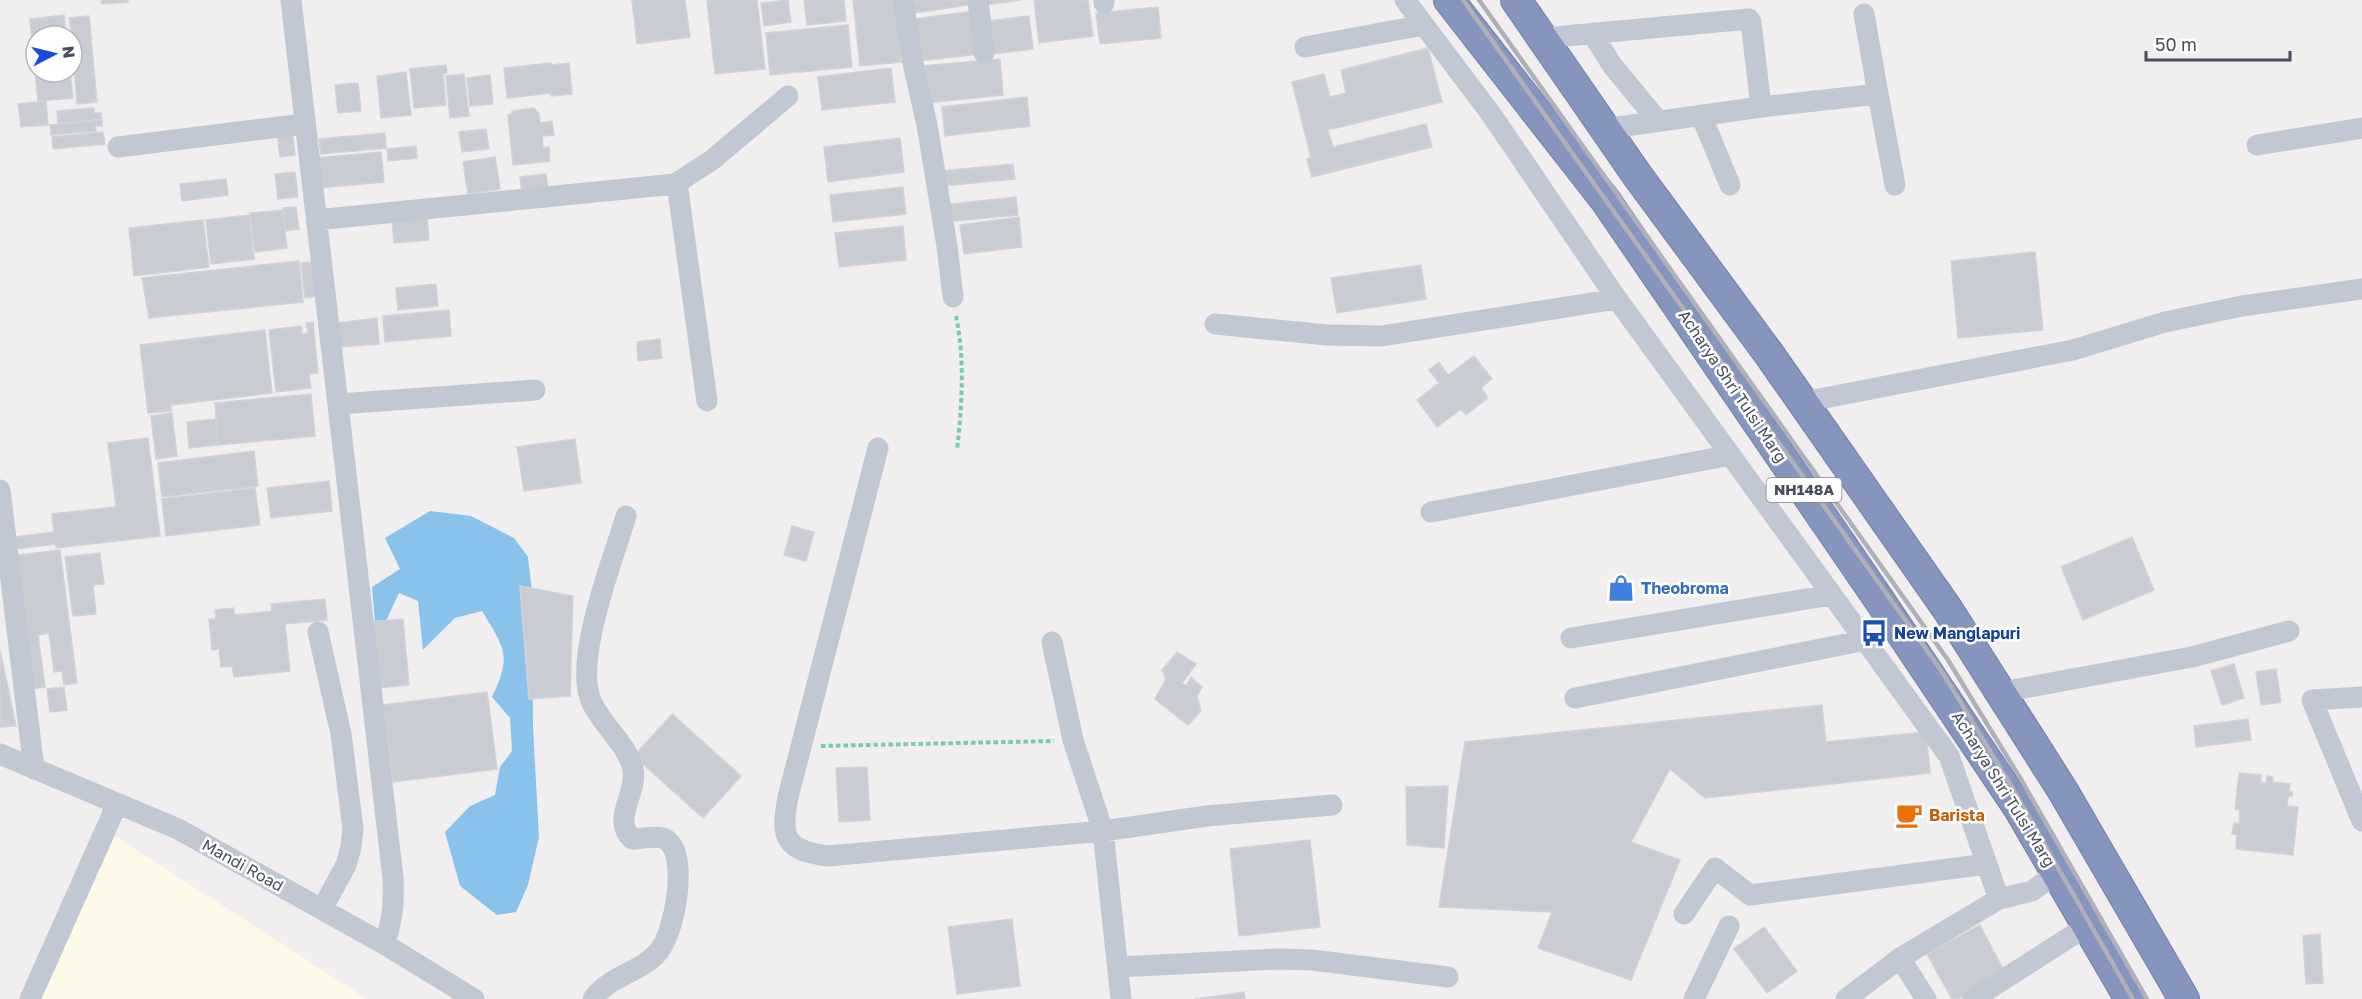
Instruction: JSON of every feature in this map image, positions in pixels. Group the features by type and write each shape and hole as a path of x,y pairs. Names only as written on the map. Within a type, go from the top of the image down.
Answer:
{"highway":[{"name":"Acharya Shri Tulsi Marg","path":"1449,0 1606,201 2018,807 2130,999"},
{"name":"NH148A","path":"1516,0 1637,175 1769,354 1948,610 2054,777 2184,999"},
{"path":"2018,807 2054,777"}],"street":[{"path":"291,0 393,878 392,920 384,944"},
{"path":"903,0 912,59 927,125 953,297"},
{"path":"978,0 984,53"},
{"path":"1405,0 1491,114 1617,299 1949,756 1999,898"},
{"path":"1530,0 1554,38 1618,127 1771,332 1814,400 1978,634 2083,805 2195,999"},
{"path":"1864,14 1895,184"},
{"path":"1554,38 1749,19 1761,107"},
{"path":"1305,47 1424,25"},
{"path":"1592,33 1612,65 1658,121"},
{"path":"1618,127 1761,107 1878,94"},
{"path":"316,220 676,183 712,160 788,96"},
{"path":"1701,115 1730,185"},
{"path":"118,147 304,124"},
{"path":"2257,145 2362,128"},
{"path":"676,183 708,401"},
{"path":"1814,400 2073,350 2165,322 2242,306 2362,289"},
{"path":"1215,324 1327,335 1382,336 1617,299"},
{"path":"339,404 535,390"},
{"path":"878,448 784,819 791,844 805,853 828,856 1102,831 1207,816 1332,805"},
{"path":"1431,512 1731,455"},
{"path":"0,490 34,769"},
{"path":"593,999 605,984 650,960 660,949 671,928 676,906 678,876 675,857 668,841 662,837 632,839 625,832 624,820 634,777 632,768 629,757 591,703 587,689 586,673 594,621 626,516"},
{"path":"1571,638 1831,595"},
{"path":"2013,690 2192,657 2289,631"},
{"path":"318,632 341,734 353,829 346,865 322,909"},
{"path":"1575,698 1866,640"},
{"path":"1052,642 1073,740 1102,831 1122,999"},
{"path":"2362,697 2312,700 2362,821"},
{"name":"Mandi Road","path":"0,754 178,830 384,944 474,999"},
{"path":"30,999 117,804"},
{"path":"1684,914 1715,868 1750,895 1987,864"},
{"path":"1846,999 1900,957 1999,898 2032,891 2057,873"},
{"path":"1694,999 1729,926"},
{"path":"1973,999 2087,926"},
{"path":"1900,957 1926,999"},
{"path":"1118,967 1278,958 1448,977"}],"path":[{"path":"953,297 961,354 961,408 957,450"},
{"path":"802,747 1073,740"}],"shaded area":[{"path":"115,836 367,999 41,999"}],"water":[{"path":"430,511 471,516 514,538 528,557 532,591 533,727 539,837 528,885 516,912 497,915 460,886 445,832 470,806 495,795 500,767 512,751 510,718 492,697 504,661 501,644 482,611 455,618 423,650 418,601 399,593 385,623 376,633 372,587 400,569 385,538"}],"building":[{"path":"101,0 128,0 128,2 102,4"},
{"path":"632,0 685,0 690,37 637,44"},
{"path":"707,0 757,0 765,69 715,74"},
{"path":"788,0 791,22 764,26 761,3"},
{"path":"804,0 844,0 846,21 807,25"},
{"path":"853,0 895,0 901,62 860,66"},
{"path":"907,0 973,0 973,4 909,14"},
{"path":"983,0 1021,0 984,5"},
{"path":"1034,0 1088,0 1093,36 1039,43"},
{"path":"1158,7 1161,38 1100,44 1096,13"},
{"path":"974,11 979,54 919,61 914,19"},
{"path":"64,15 65,24 30,24 30,19"},
{"path":"89,16 97,102 77,104 76,84 84,84 84,24 70,24 69,18"},
{"path":"1029,16 1033,49 993,54 989,21"},
{"path":"848,25 852,67 770,75 766,33"},
{"path":"1428,48 1442,102 1328,130 1333,147 1426,124 1432,147 1312,177 1307,159 1311,158 1292,82 1324,74 1330,97 1346,93 1341,70"},
{"path":"1000,59 1003,95 927,103 923,66"},
{"path":"551,63 551,65 569,63 572,94 551,96 551,93 507,98 504,68"},
{"path":"446,65 447,73 443,74 446,105 414,108 410,69"},
{"path":"891,68 895,102 822,110 818,77"},
{"path":"406,72 411,115 381,118 377,76"},
{"path":"464,74 469,116 450,118 446,76"},
{"path":"490,75 493,104 470,106 467,78"},
{"path":"358,83 361,111 338,113 335,85"},
{"path":"36,84 71,84 73,98 38,101"},
{"path":"1027,97 1030,126 945,136 942,107"},
{"path":"46,101 48,125 21,127 18,104"},
{"path":"94,108 94,113 101,113 102,119 58,123 57,111"},
{"path":"534,108 539,114 540,123 552,121 554,135 542,136 543,148 549,147 550,161 513,165 508,115 513,114 512,111"},
{"path":"102,120 102,126 95,126 96,131 51,135 50,125"},
{"path":"486,129 489,149 462,152 459,132"},
{"path":"292,131 295,155 280,157 277,132"},
{"path":"103,132 105,144 53,149 52,137"},
{"path":"385,133 386,148 321,154 319,139"},
{"path":"900,138 904,172 828,182 824,147"},
{"path":"416,146 417,158 388,161 387,149"},
{"path":"381,152 384,182 318,188 315,158"},
{"path":"495,157 500,189 468,194 463,162"},
{"path":"1013,164 1015,179 943,186 941,171"},
{"path":"295,172 298,197 278,199 275,174"},
{"path":"546,174 548,192 522,195 520,177"},
{"path":"226,179 228,195 182,201 180,184"},
{"path":"903,187 906,214 833,222 830,195"},
{"path":"1016,197 1018,215 944,222 942,205"},
{"path":"296,207 299,229 286,231 283,208"},
{"path":"283,210 287,248 255,252 250,213"},
{"path":"249,215 254,259 211,264 206,220"},
{"path":"427,215 429,240 394,243 392,218"},
{"path":"1019,217 1022,247 964,254 960,225"},
{"path":"203,220 209,267 134,276 129,228"},
{"path":"903,226 906,260 839,267 835,233"},
{"path":"2035,252 2043,330 1958,338 1951,261"},
{"path":"299,261 303,302 149,318 142,278"},
{"path":"316,262 319,296 305,298 301,263"},
{"path":"1421,265 1426,299 1337,313 1331,278"},
{"path":"436,284 438,306 398,310 396,288"},
{"path":"449,310 451,336 385,342 383,316"},
{"path":"377,318 379,344 340,347 337,323"},
{"path":"313,322 318,373 309,374 311,388 276,392 269,330 301,326 302,334 308,333 306,323"},
{"path":"265,330 272,393 171,405 171,411 148,413 140,345"},
{"path":"660,339 662,358 638,361 637,342"},
{"path":"1474,356 1492,379 1481,388 1488,398 1466,415 1461,409 1437,427 1417,400 1439,383 1429,370 1439,362 1448,375"},
{"path":"311,394 315,436 218,445 215,403"},
{"path":"172,413 177,456 156,459 151,416"},
{"path":"216,419 218,445 189,448 187,422"},
{"path":"148,438 160,536 56,548 56,544 8,550 7,538 54,532 52,514 116,507 108,443"},
{"path":"575,439 581,483 524,491 517,447"},
{"path":"254,451 258,486 162,497 158,463"},
{"path":"329,481 332,511 271,518 267,488"},
{"path":"255,488 260,525 166,536 162,499"},
{"path":"792,526 814,532 806,561 784,555"},
{"path":"2132,537 2154,590 2083,620 2061,567"},
{"path":"60,550 77,683 64,685 62,671 54,672 49,633 38,635 45,687 29,689 12,556"},
{"path":"100,553 104,584 93,585 96,614 73,616 65,557"},
{"path":"520,586 573,596 570,696 529,699"},
{"path":"325,599 327,620 285,624 290,671 234,677 232,666 221,667 219,649 212,650 209,619 216,619 215,610 234,608 234,615 272,611 271,604"},
{"path":"403,619 409,685 376,688 370,622"},
{"path":"0,650 16,726 0,727"},
{"path":"1177,652 1196,664 1182,683 1186,686 1191,677 1202,687 1197,696 1201,711 1188,725 1155,699 1166,679 1162,670"},
{"path":"2234,664 2244,698 2222,705 2211,671"},
{"path":"2276,669 2281,702 2261,705 2256,672"},
{"path":"64,687 67,710 50,712 47,689"},
{"path":"487,692 497,769 393,782 383,705"},
{"path":"1822,705 1826,742 1926,732 1930,773 1705,798 1670,769 1631,842 1680,860 1631,980 1538,948 1552,912 1439,907 1465,742"},
{"path":"672,714 741,776 703,818 634,756"},
{"path":"2248,719 2251,740 2196,747 2194,726"},
{"path":"867,767 870,820 839,822 836,768"},
{"path":"2239,773 2261,775 2261,782 2266,783 2267,776 2273,777 2273,782 2290,784 2289,791 2292,792 2292,796 2288,796 2287,806 2298,807 2293,855 2236,849 2237,835 2232,834 2234,823 2239,823 2240,810 2235,809"},
{"path":"1448,786 1444,848 1407,845 1406,787"},
{"path":"1310,840 1320,927 1239,936 1230,849"},
{"path":"1012,919 1020,986 957,994 948,927"},
{"path":"1980,925 2004,971 1958,999 1952,999 1927,954"},
{"path":"1764,927 1797,971 1767,993 1734,949"},
{"path":"2320,934 2323,983 2306,984 2303,936"},
{"path":"1244,992 1245,999 1195,999"}],"railway":[{"path":"1463,0 1941,670 2013,789 2133,999"},
{"path":"1479,0 1948,660 2022,781 2147,999"}],"place":[{"name":"Theobroma","path":"1621,588"},
{"name":"New Manglapuri","path":"1874,633"},
{"name":"Barista","path":"1909,815"}]}
